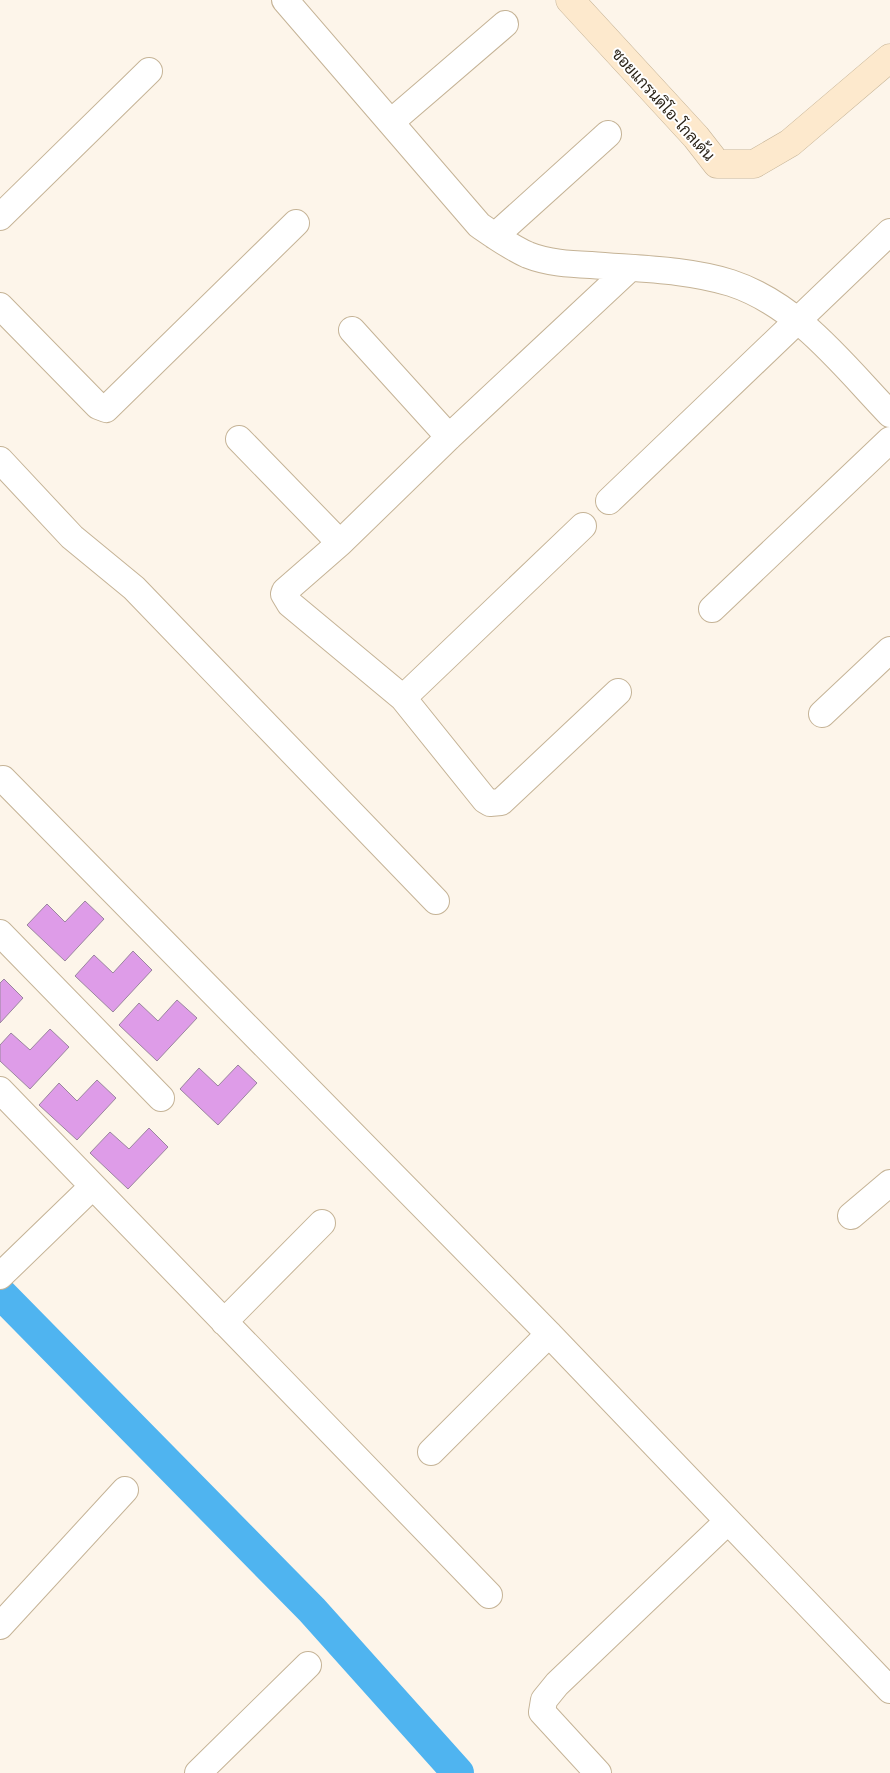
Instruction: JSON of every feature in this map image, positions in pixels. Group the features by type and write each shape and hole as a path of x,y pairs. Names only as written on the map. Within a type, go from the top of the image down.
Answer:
{"street":[{"name":"ซอยแกรนดิโอ-โกลเด้น","path":"570,0 696,137 717,164 754,164 790,143 890,58"},
{"path":"294,3 391,122 479,225 529,255 559,263 698,275 732,284 768,300 799,320 890,414"},
{"path":"391,122 505,24"},
{"path":"0,217 149,71"},
{"path":"495,236 608,134"},
{"path":"0,306 98,406 106,409 296,223"},
{"path":"609,501 890,232"},
{"path":"618,692 501,802 496,803 485,800 403,698 290,604 285,597 285,591 340,543 449,437 629,268"},
{"path":"352,330 449,437"},
{"path":"239,438 340,543"},
{"path":"712,609 890,440"},
{"path":"0,460 72,537 134,588 436,901"},
{"path":"403,698 584,526"},
{"path":"822,714 890,650"},
{"path":"1,774 550,1334 890,1690"},
{"path":"0,933 160,1098"},
{"path":"0,1090 489,1595"},
{"path":"851,1216 890,1183"},
{"path":"4,1272 93,1186"},
{"path":"224,1322 322,1223"},
{"path":"431,1452 550,1334"},
{"path":"0,1626 125,1490"},
{"path":"598,1773 542,1712 544,1700 557,1684 728,1521"},
{"path":"198,1773 308,1666"}],"building":[{"path":"85,901 104,919 65,961 27,925 47,904 65,922"},
{"path":"133,951 152,970 113,1012 75,976 94,955 113,973"},
{"path":"4,979 23,998 0,1023 0,983"},
{"path":"177,1000 197,1018 157,1061 119,1025 139,1003 158,1021"},
{"path":"50,1029 69,1047 30,1089 0,1061 0,1045 11,1033 30,1050"},
{"path":"238,1065 257,1083 218,1125 180,1089 199,1068 218,1086"},
{"path":"97,1080 116,1098 77,1140 39,1105 59,1083 77,1101"},
{"path":"149,1128 168,1147 128,1189 90,1153 110,1132 129,1149"}],"waterway":[{"path":"0,1293 312,1610 458,1773"}]}
